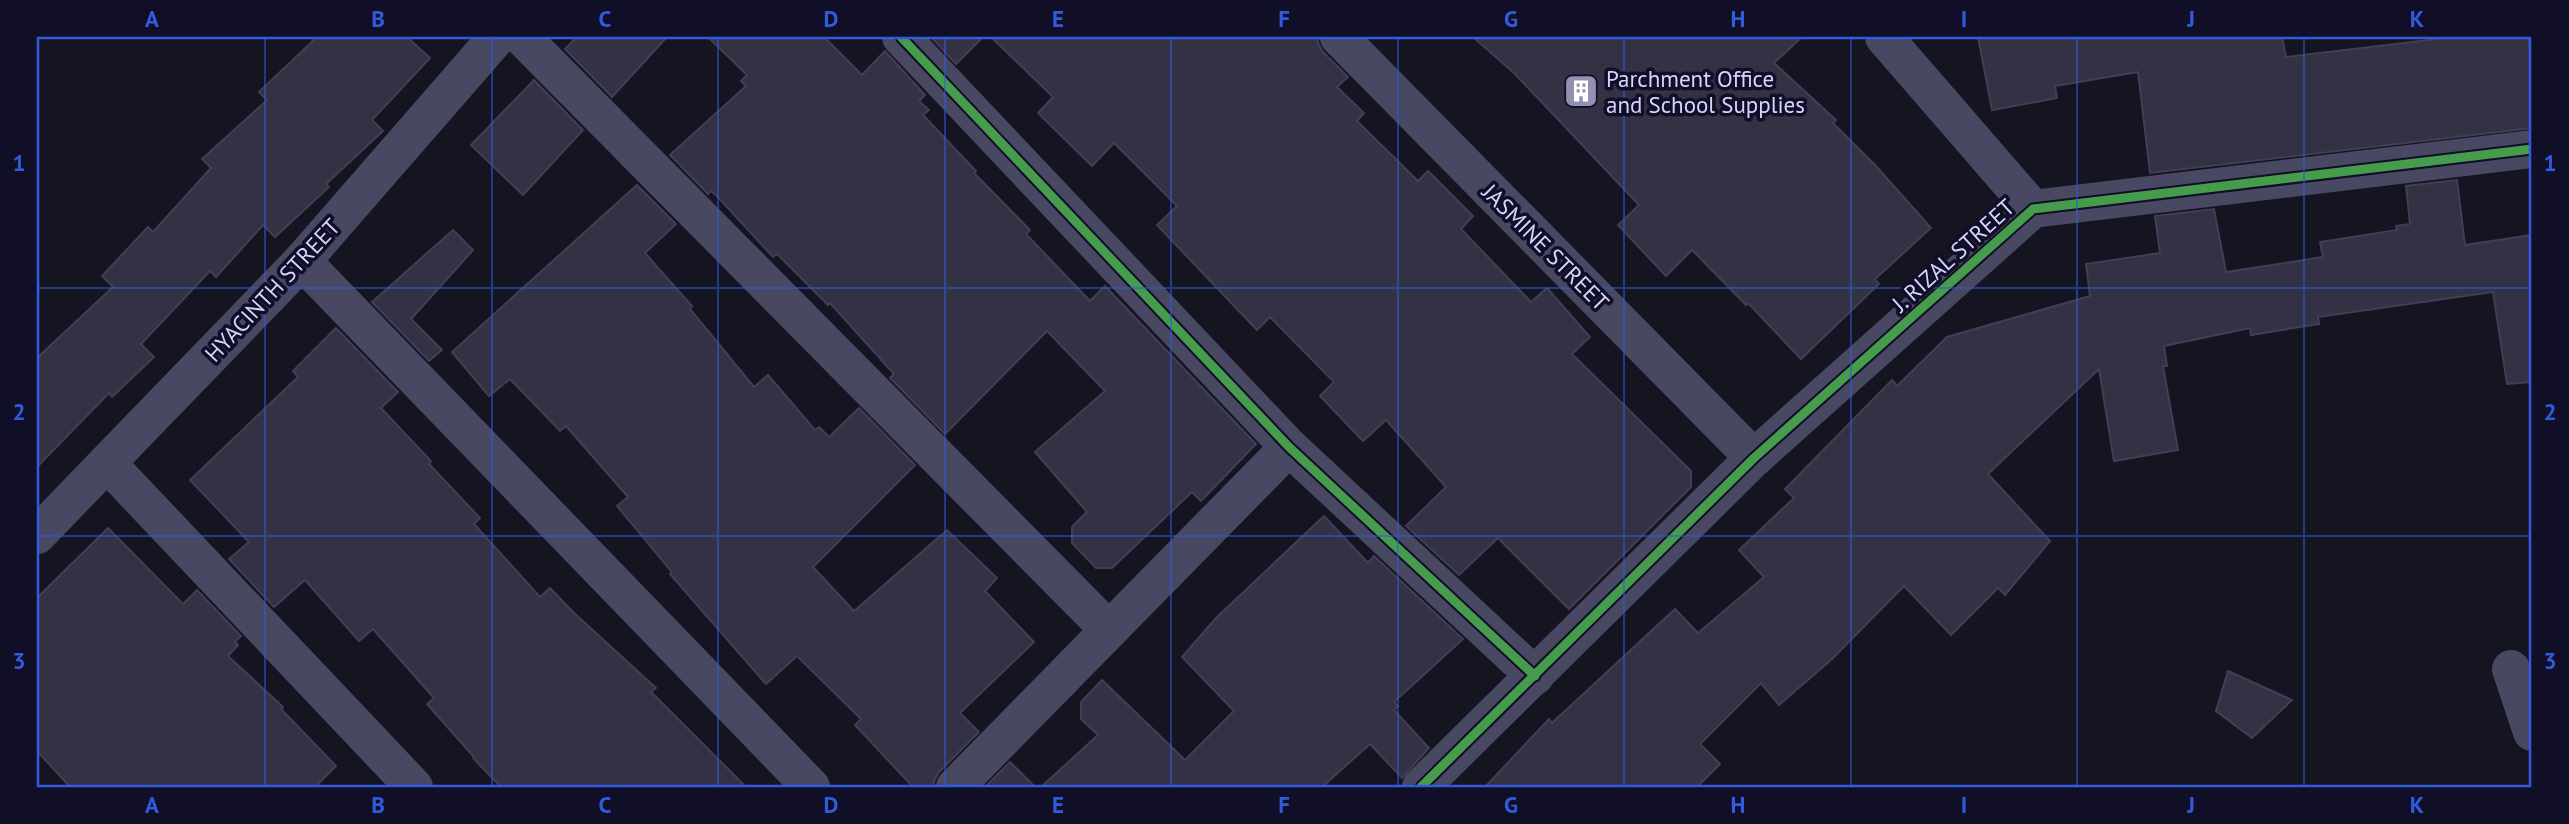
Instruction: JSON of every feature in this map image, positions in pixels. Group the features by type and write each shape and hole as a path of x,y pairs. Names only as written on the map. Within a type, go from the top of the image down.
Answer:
{"street":[{"name":"HYACINTH STREET","path":"37,535 302,261 497,37"},
{"path":"522,37 1109,631"},
{"path":"901,37 1289,447 1535,676"},
{"name":"JASMINE STREET","path":"1339,37 1754,457"},
{"path":"1884,37 2033,209"},
{"name":"J. RIZAL STREET","path":"1421,787 1754,457 2033,209 2532,149"},
{"path":"302,261 811,787"},
{"path":"955,787 1289,447"},
{"path":"107,463 414,787"},
{"path":"2511,668 2532,732"}],"building":[{"path":"317,37 407,37 430,58 372,120 383,131 326,184 329,187 275,237 263,225 216,277 210,271 141,344 154,357 112,397 109,393 37,467 37,358 113,287 102,276 148,227 153,232 211,168 202,159 267,100 259,92"},
{"path":"577,37 667,37 612,97 565,49"},
{"path":"708,37 824,37 862,75 885,51 925,95 919,101 929,110 923,115 976,171 974,173 1030,230 1026,234 1090,301 1105,286 1256,444 1201,501 1192,492 1112,568 1096,568 1072,543 1072,527 1087,512 1035,452 1105,391 1047,331 945,434 890,378 894,374 830,303 828,305 777,254 773,257 716,195 711,191 708,194 670,155 746,86 741,81 747,75"},
{"path":"931,37 983,37 956,64"},
{"path":"991,37 1318,37 1323,52 1348,77 1337,87 1364,113 1357,121 1418,181 1428,171 1473,216 1461,229 1531,302 1547,288 1590,337 1572,354 1691,471 1691,487 1569,609 1498,538 1459,575 1406,526 1446,487 1386,420 1363,441 1320,396 1334,382 1270,317 1257,330 1157,225 1177,206 1114,143 1092,166 1038,113 1053,97"},
{"path":"1473,37 1802,37 1774,63 1836,120 1833,123 1931,228 1875,279 1879,284 1801,359 1748,303 1746,305 1692,250 1666,276 1618,225 1639,205 1514,73"},
{"path":"1978,37 2282,37 2286,57 2454,37 2528,37 2532,68 2532,128 2150,173 2138,72 2055,86 2057,98 1992,110"},
{"path":"534,80 583,130 523,195 471,145"},
{"path":"2457,180 2465,245 2532,235 2532,382 2507,384 2493,292 2318,317 2319,324 2251,335 2250,328 2164,346 2167,366 2163,366 2178,450 2114,461 2099,369 1988,474 2050,541 2005,595 1998,588 1951,635 1904,586 1832,659 1779,705 1761,683 1700,744 1720,764 1697,787 1485,787 1549,719 1552,723 1675,609 1698,633 1764,577 1739,550 1794,498 1785,489 1892,380 1897,386 1947,337 2090,296 2086,264 2160,253 2155,216 2214,209 2226,272 2323,257 2320,242 2397,230 2396,226 2410,224 2406,186"},
{"path":"637,185 676,224 645,253 692,306 690,309 754,387 768,375 815,430 819,427 829,437 859,408 915,465 813,567 854,611 947,530 997,578 985,591 1034,642 960,713 979,732 939,772 934,787 913,787 855,725 861,719 797,656 766,684 670,574 672,572 617,506 628,497 566,426 560,431 510,379 489,396 452,352"},
{"path":"453,230 473,250 411,319 442,350 429,361 372,302"},
{"path":"336,328 398,392 381,408 480,518 474,524 540,597 550,588 656,688 651,692 746,787 501,787 427,704 434,698 373,629 359,641 305,580 274,607 229,559 249,542 190,480 298,377 293,371"},
{"path":"1324,516 1368,563 1374,556 1463,639 1394,702 1398,706 1394,710 1429,748 1402,778 1370,744 1322,787 1041,787 1098,735 1081,719 1081,702 1102,680 1185,760 1234,711 1182,657 1216,618"},
{"path":"108,528 183,604 197,590 241,636 235,642 238,645 228,656 283,707 281,709 336,766 315,787 70,787 37,751 37,598"},
{"path":"2228,671 2292,700 2252,738 2216,711"},
{"path":"1010,762 1035,787 985,787"}],"cycle path":[{"path":"901,37 1289,447 1535,676"},
{"path":"1421,787 1754,458 2033,209 2532,149"}],"place":[{"name":"Parchment Office and School Supplies","path":"1581,91"}]}
